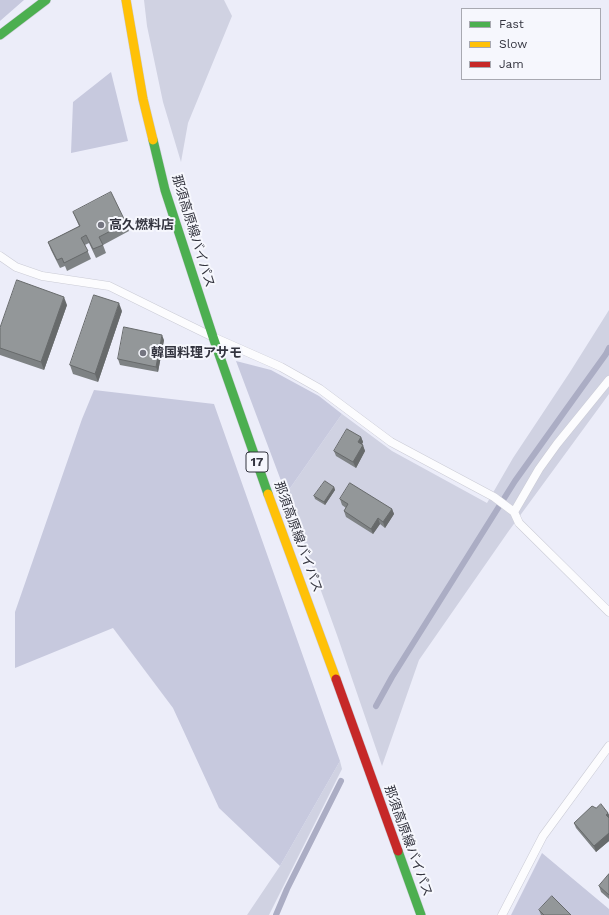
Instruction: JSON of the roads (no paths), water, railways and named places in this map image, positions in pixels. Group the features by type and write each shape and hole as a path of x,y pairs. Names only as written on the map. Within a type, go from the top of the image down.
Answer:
{"main road":[{"path":"0,35 46,0"},
{"name":"那須高原線バイパス","path":"126,0 143,99 165,190 213,337 272,505 421,915"}],"lane":[{"path":"0,256 16,267 42,276 109,286 213,337 281,367 320,389 391,442 494,498 511,510 519,523 609,612"},
{"path":"511,510 557,444 609,380"},
{"path":"502,915 543,836 609,746"}],"waterway":[{"path":"376,706 392,677 515,481 609,348"},
{"path":"276,915 287,889 341,781"}],"place":[{"name":"高久燃料店","path":"101,225"},
{"name":"韓国料理アサモ","path":"143,353"}]}
